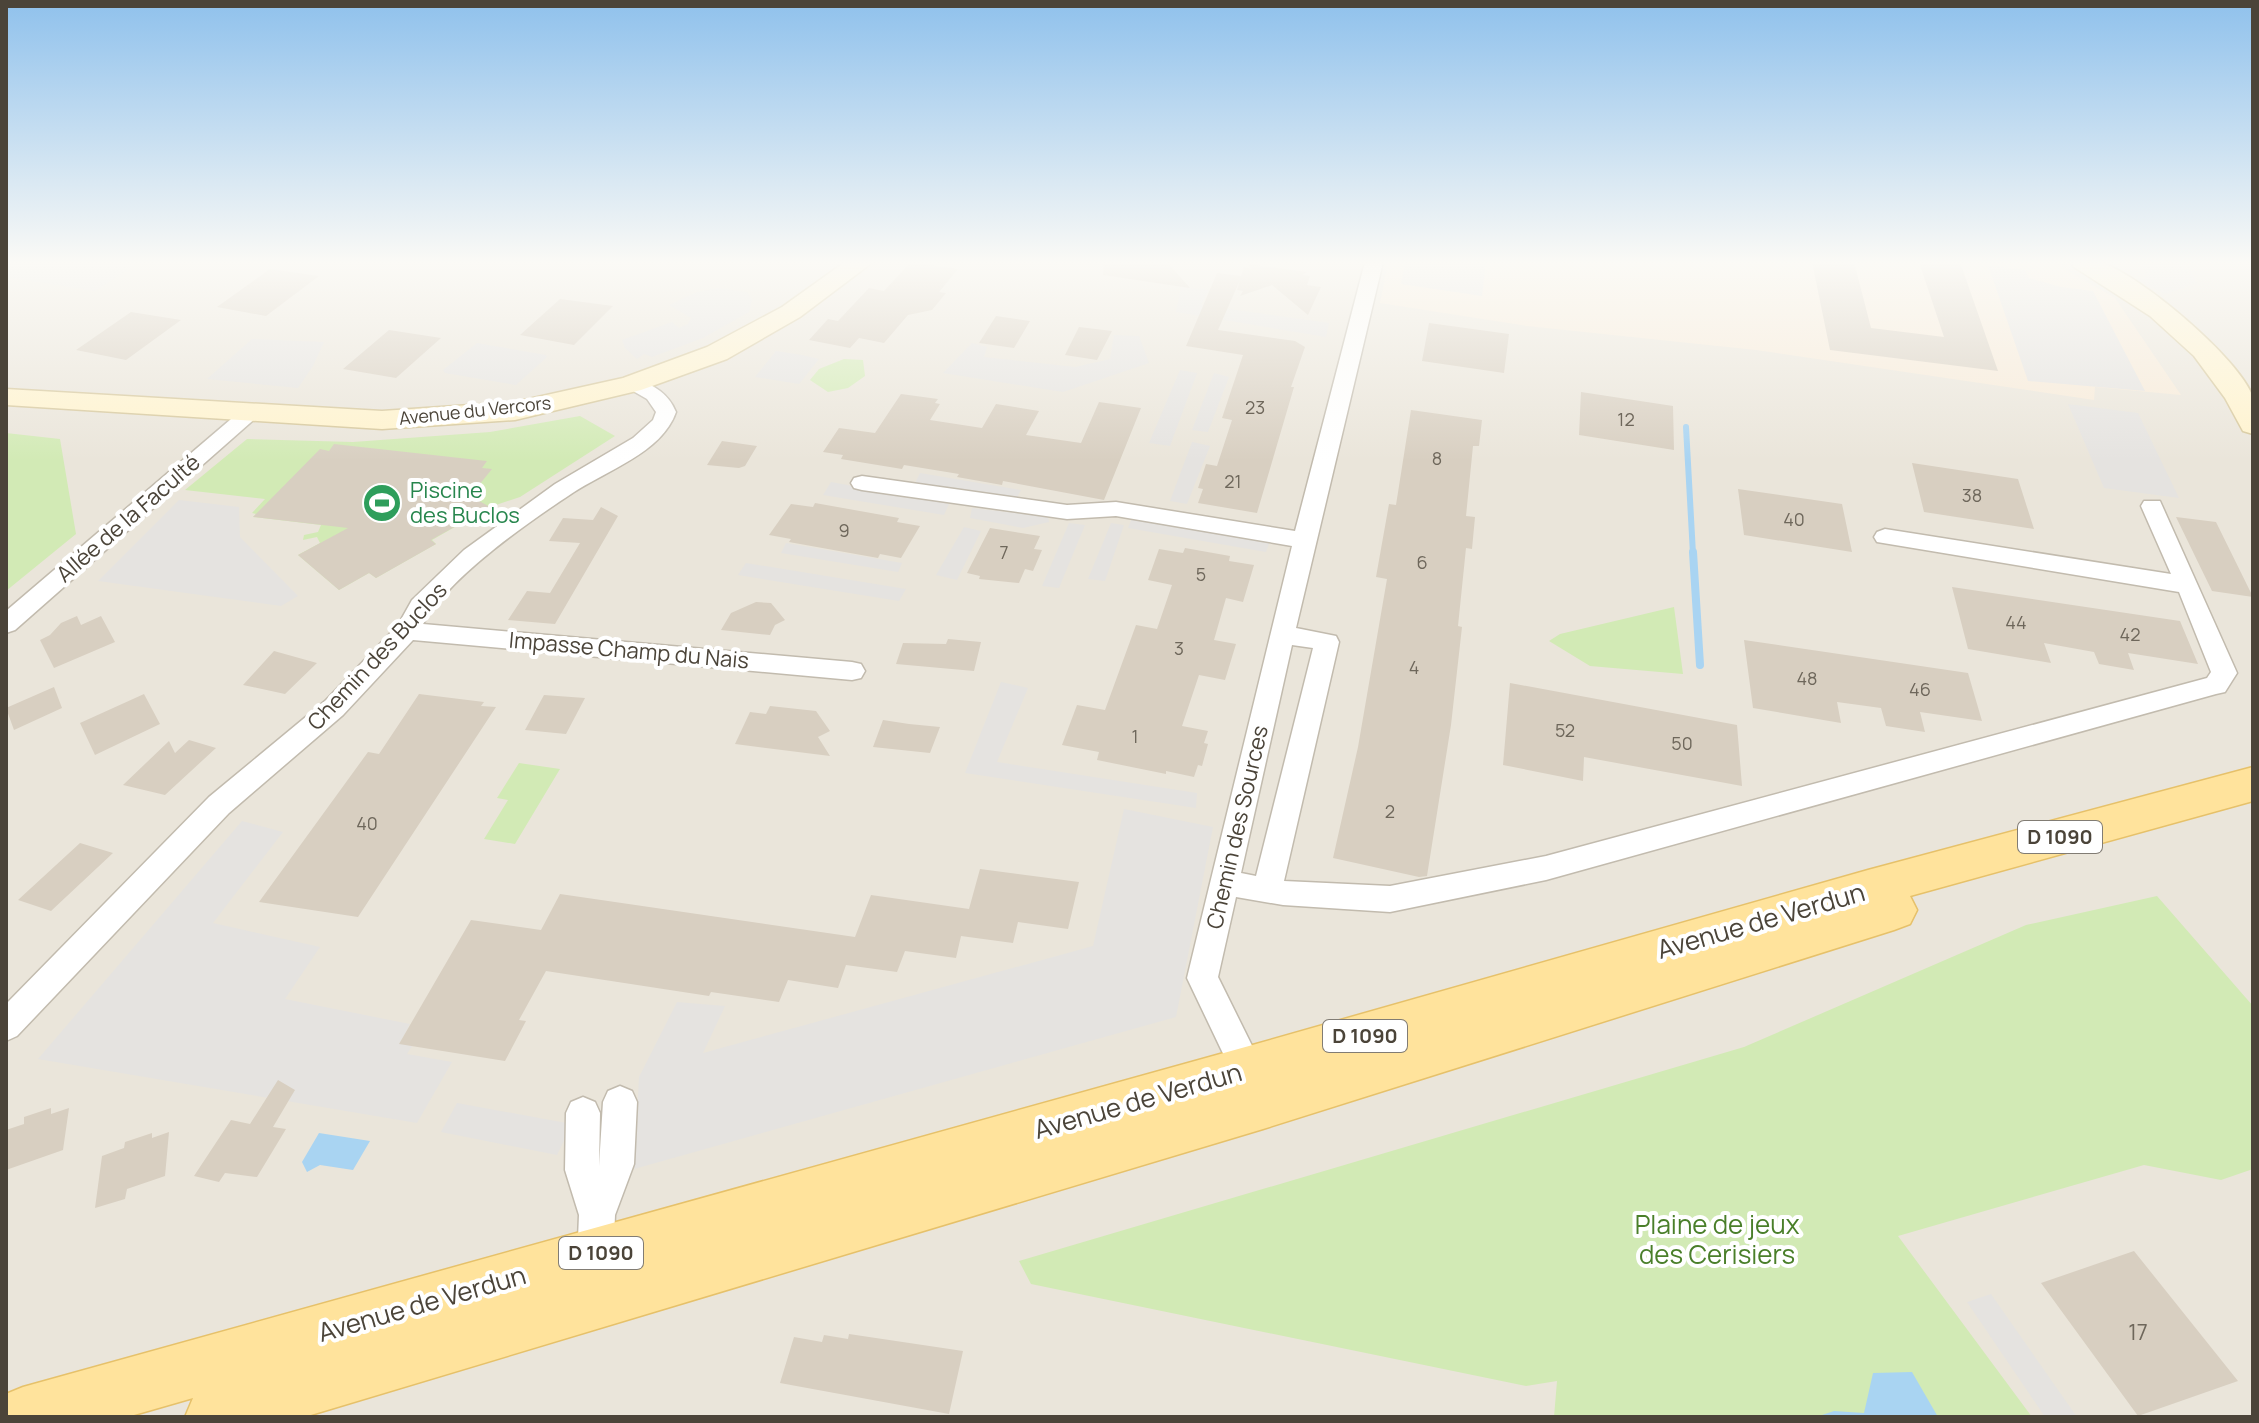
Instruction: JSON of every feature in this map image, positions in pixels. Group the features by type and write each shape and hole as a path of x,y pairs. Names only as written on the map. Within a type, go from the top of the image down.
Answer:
{"main road":[{"name":"Avenue de Verdun","path":"1256,1087 1868,889 2253,784"},
{"name":"Avenue de Verdun","path":"212,1399 596,1257 1256,1087 2253,813"},
{"name":"Avenue de Verdun","path":"23,1417 212,1399 320,1398 596,1257"}],"street":[{"name":"Avenue du Vercors","path":"6,397 382,420 448,417 560,403 631,384 717,353 763,328"},
{"name":"Chemin des Sources","path":"1256,1087 1202,978 1304,540 1357,328"},
{"path":"2184,328 2230,383 2251,415"},
{"name":"Chemin des Buclos","path":"6,1026 219,805 334,708 407,631 421,606 472,556 563,489 640,443 662,423 666,412 662,402 631,384"},
{"name":"Allée de la Faculté","path":"6,624 251,412"},
{"path":"862,483 1067,512 1116,509 1304,540"},
{"path":"1225,883 1267,890 1390,899 1546,868 2216,685 2224,673 2152,506"},
{"path":"1885,537 2188,585"},
{"name":"Impasse Champ du Nais","path":"407,631 852,671"},
{"path":"1267,890 1327,642 1282,634"},
{"path":"596,1257 617,1164 620,1102"},
{"path":"583,1113 582,1170 596,1257"}],"shaded area":[{"path":"6,328 2253,328 2253,1417 6,1417"},
{"path":"654,328 720,328 652,357 644,354 637,359 625,348 622,340"},
{"path":"1274,328 1328,328 1326,337"},
{"path":"1550,328 2136,328 2181,395 2095,387 2094,400 1756,350"},
{"path":"2010,328 2112,328 2145,391 2028,381"},
{"path":"1114,335 1139,336 1149,363 1063,392 943,373 972,343 987,347 984,357 1075,367 1110,359"},
{"path":"252,339 324,342 298,388 207,379"},
{"path":"477,343 547,357 516,385 445,373 443,370"},
{"path":"776,351 819,359 799,384 755,377"},
{"path":"1180,370 1197,373 1170,446 1149,443"},
{"path":"1214,373 1229,377 1208,432 1192,430"},
{"path":"2068,404 2138,413 2179,498 2104,488"},
{"path":"1192,442 1210,446 1187,504 1170,501"},
{"path":"920,473 1021,490 1015,501 915,483"},
{"path":"831,482 949,504 944,515 823,495"},
{"path":"179,500 239,507 240,537 298,596 281,606 98,581"},
{"path":"972,508 1048,517 1049,522 1023,528 970,518"},
{"path":"1132,518 1270,541 1266,552 1128,528"},
{"path":"1069,523 1085,525 1059,588 1042,586"},
{"path":"1111,523 1124,525 1105,581 1088,579"},
{"path":"964,527 981,531 957,580 936,575"},
{"path":"786,543 902,563 898,572 781,553"},
{"path":"746,563 906,589 899,601 738,575"},
{"path":"1001,682 1028,688 997,762 1197,793 1196,808 965,773"},
{"path":"1124,809 1213,827 1176,1017 634,1169 639,1077 677,1002 725,1006 703,1053 1093,946"},
{"path":"242,821 283,832 213,923 320,947 285,999 410,1024 400,1043 412,1046 407,1054 452,1062 417,1123 38,1059"},
{"path":"457,1103 572,1124 557,1155 441,1132"},
{"path":"1991,1294 2077,1417 2045,1417 1967,1302"}],"green space":[{"path":"844,359 863,360 865,376 848,388 828,392 810,380 819,369"},
{"name":"Piscine des Buclos","path":"580,416 615,436 520,497 490,507 432,540 436,544 376,578 369,573 339,590 298,555 320,543 317,537 303,540 304,535 318,532 321,525 253,517 256,514 252,513 265,499 185,490 247,439 353,442 490,432"},
{"path":"6,433 60,439 76,534 6,591"},
{"path":"1674,607 1683,674 1590,666 1549,641 1560,634"},
{"path":"519,763 560,769 515,844 484,839 508,800 497,798"},
{"name":"Plaine de jeux des Cerisiers","path":"2157,896 2253,1006 2253,1169 2221,1180 2144,1165 1898,1236 2032,1417 1554,1417 1557,1381 1526,1386 1031,1284 1019,1261 1744,1047 2026,925"}],"water":[{"path":"319,1133 370,1141 353,1170 320,1165 307,1172 302,1162"},
{"path":"1912,1372 1938,1417 1816,1417 1834,1411 1864,1413 1873,1373"}],"building":[{"path":"107,328 169,328 126,360 76,350"},
{"path":"527,328 591,328 574,345 520,335"},
{"path":"819,328 897,328 884,343 859,338 850,348 809,340"},
{"path":"988,328 1026,328 1014,348 979,343"},
{"path":"1078,328 1112,331 1097,360 1065,355"},
{"path":"1193,328 1219,328 1295,341 1305,347 1257,513 1198,503 1203,489 1198,488 1206,464 1217,466 1232,420 1222,418 1243,355 1186,346"},
{"path":"1428,328 1468,328 1509,334 1504,373 1422,361"},
{"path":"1826,328 1874,328 1944,337 1941,328 1983,328 1998,371 1830,350"},
{"path":"389,330 441,338 396,378 343,369"},
{"path":"1581,392 1673,406 1674,450 1579,435"},
{"path":"901,394 938,399 935,403 940,404 930,420 982,428 996,404 1039,411 1026,435 1081,443 1099,402 1141,408 1104,500 1003,481 1002,485 904,465 902,469 841,459 843,455 823,452 839,428 875,433"},
{"path":"1411,410 1482,420 1479,446 1473,446 1466,516 1475,517 1472,549 1466,548 1458,626 1462,627 1451,725 1427,876 1419,877 1333,858 1358,747 1387,579 1376,577 1389,504 1396,505"},
{"path":"722,441 757,446 745,466 707,465"},
{"path":"334,444 487,461 482,468 492,469 470,496 490,507 431,540 436,544 376,578 369,573 339,590 298,555 348,528 253,517 320,449 329,451"},
{"path":"1912,463 2018,479 2034,529 1924,512"},
{"path":"1738,489 1842,504 1852,552 1744,535"},
{"path":"815,503 899,518 897,522 920,526 901,558 880,554 878,558 789,542 791,539 769,535 791,504 813,507"},
{"path":"601,507 618,516 555,624 508,620 527,591 550,593 580,543 549,541 563,518 593,520"},
{"path":"2176,517 2216,522 2253,597 2212,591"},
{"path":"990,528 1040,536 1034,549 1042,550 1033,571 1025,569 1019,583 979,579 980,576 967,573"},
{"path":"1185,548 1230,556 1229,561 1254,565 1243,602 1226,598 1214,640 1236,644 1225,680 1199,675 1182,726 1208,731 1202,766 1198,765 1194,777 1166,771 1166,774 1097,760 1099,752 1062,745 1077,705 1105,710 1136,625 1157,629 1172,585 1148,580 1159,549 1183,553"},
{"path":"1952,587 2180,621 2198,664 2128,653 2134,670 2099,664 2094,652 2044,643 2051,663 1968,649"},
{"path":"756,602 771,603 785,620 775,625 770,635 721,630 731,613"},
{"path":"77,616 81,625 101,616 115,642 54,668 40,640 50,635 61,623"},
{"path":"948,639 981,642 974,671 896,664 903,643 946,644"},
{"path":"1744,640 1968,673 1982,721 1920,712 1925,732 1886,726 1881,708 1837,702 1841,723 1753,708"},
{"path":"274,651 317,663 285,694 243,685"},
{"path":"1510,683 1737,725 1742,786 1584,757 1583,781 1503,765"},
{"path":"54,687 62,708 14,730 6,708"},
{"path":"144,694 160,724 95,755 80,723"},
{"path":"419,694 484,702 481,706 496,707 358,917 259,902 368,752 379,754"},
{"path":"544,695 585,698 566,734 525,730"},
{"path":"770,706 816,711 830,731 818,737 830,756 735,744 750,712 766,714"},
{"path":"883,720 940,727 930,753 873,747"},
{"path":"189,740 216,748 165,795 123,785 169,741 175,753"},
{"path":"80,843 113,853 51,911 18,900"},
{"path":"980,869 1079,882 1068,929 1018,922 1013,943 961,936 956,958 905,951 897,972 846,965 838,988 788,980 779,1002 711,992 709,996 546,971 519,1020 526,1021 505,1061 399,1044 471,920 541,930 560,894 855,937 871,895 969,909"},
{"path":"278,1080 295,1090 273,1127 286,1129 257,1177 225,1173 219,1182 194,1176 231,1120 250,1124"},
{"path":"51,1108 51,1114 69,1108 63,1150 6,1170 6,1130 24,1124 24,1117"},
{"path":"169,1132 165,1176 127,1189 125,1199 95,1208 102,1156 124,1148 125,1142 152,1133 152,1138"},
{"path":"2134,1251 2238,1381 2138,1416 2041,1283"},
{"path":"849,1334 963,1351 949,1414 780,1383 794,1337 822,1342 824,1335 848,1339"}],"waterway":[{"path":"1686,427 1693,554"},
{"path":"1693,552 1700,665"}],"place":[{"name":"Piscine des Buclos","path":"382,503"}]}
